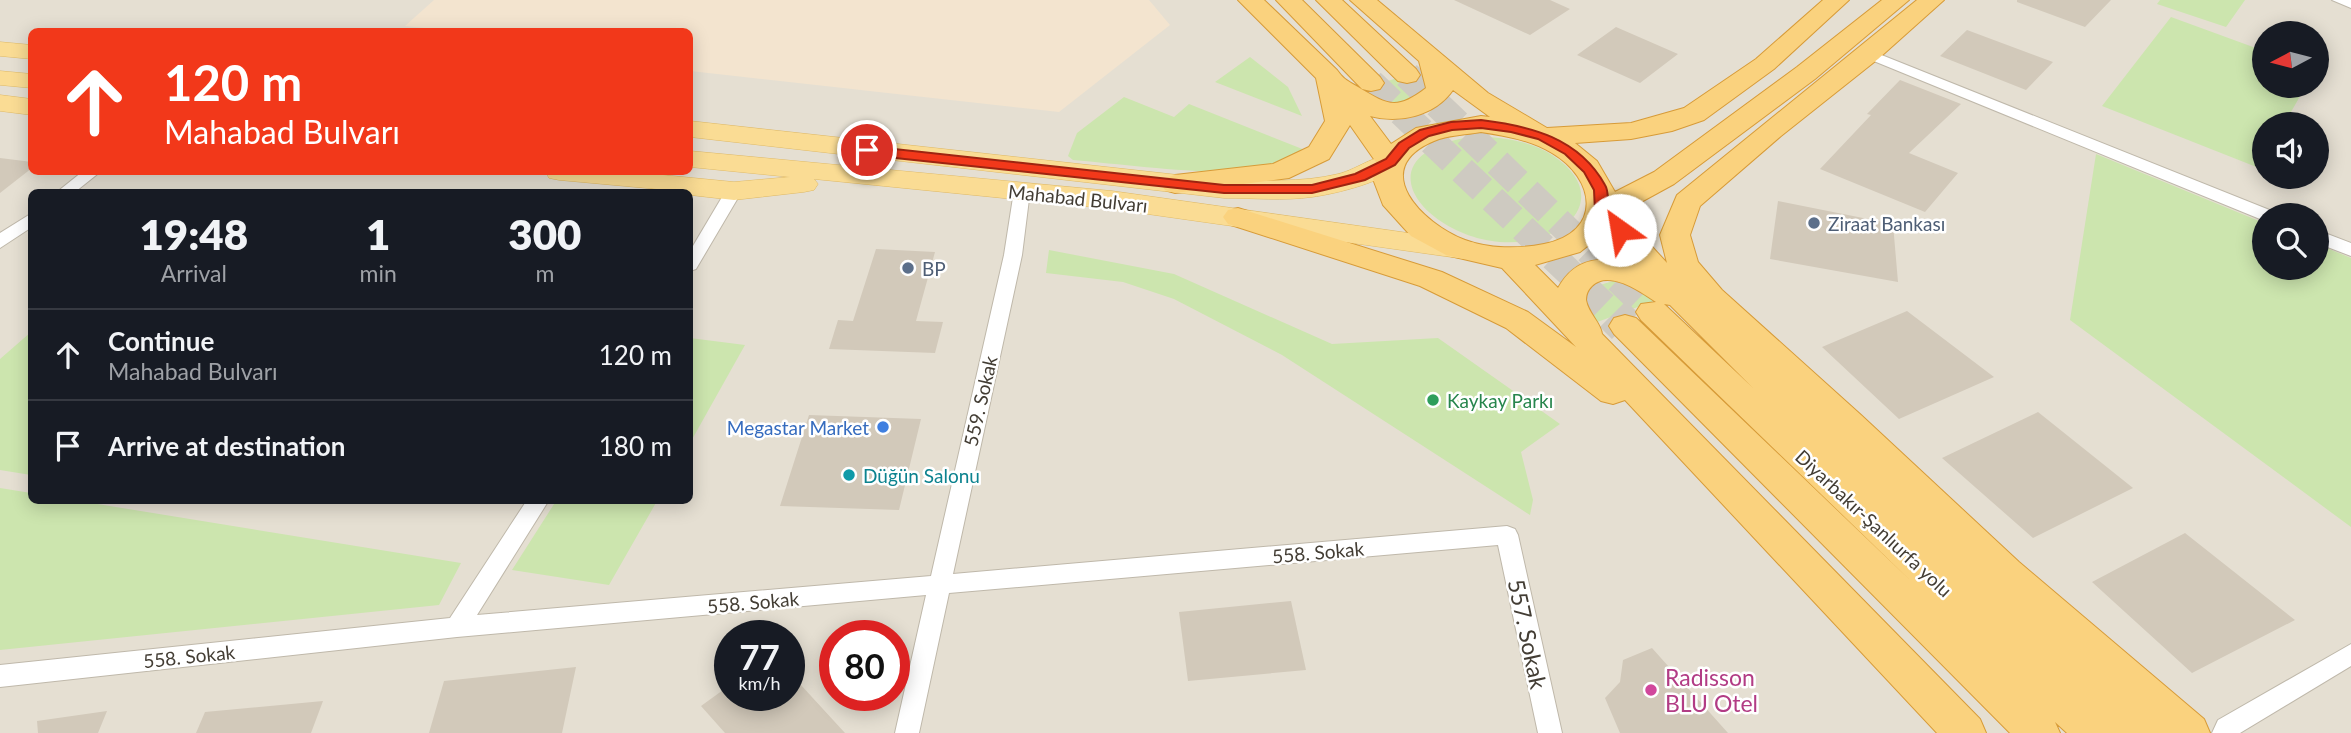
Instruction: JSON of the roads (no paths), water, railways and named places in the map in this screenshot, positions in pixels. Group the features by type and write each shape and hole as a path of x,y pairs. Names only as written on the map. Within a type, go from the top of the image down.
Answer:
{"highway":[{"path":"1250,0 1328,76 1365,105 1387,113 1421,107 1440,90 1431,58"},
{"path":"1288,0 1371,83"},
{"path":"1328,0 1407,75"},
{"path":"1362,0 1479,99 1542,137 1570,151 1590,169 1601,190 1602,211 1595,227 1562,250 1537,256 1510,258 1465,250 1439,241 1411,224 1394,203 1387,182 1391,162 1404,145 1425,133 1451,126 1481,124 1513,128 1542,137 1631,131 1662,125 1694,114 1765,64 1837,0"},
{"path":"1602,211 1664,178 1805,73 1897,0"},
{"path":"1931,0 1687,202 1675,235 1683,265 1711,298 1849,424 2005,573 2189,733"},
{"path":"1328,76 1391,162"},
{"path":"1175,184 1279,172 1320,153 1339,121 1328,76"},
{"path":"1602,211 1701,319 2144,733"},
{"path":"1238,217 1431,279 1517,320 1695,454"},
{"path":"1510,258 1599,354 1965,733"},
{"path":"1599,354 1571,302 1570,293 1579,279 1590,272 1617,271 1634,275 1652,284 1701,319"},
{"name":"Diyarbakır-Şanlıurfa yolu","path":"2039,733 1639,319 2096,733"}],"main road":[{"path":"0,29 28,32"},
{"path":"0,49 28,52"},
{"path":"0,78 28,81"},
{"path":"0,103 28,106"},
{"path":"693,109 979,143 1039,169"},
{"name":"Mahabad Bulvarı","path":"693,130 1224,189 1312,189 1360,177 1391,162"},
{"name":"Mahabad Bulvarı","path":"693,159 1022,191 1238,217 1465,250"},
{"path":"587,175 734,191 870,177"},
{"path":"1297,225 1339,220 1349,212 1348,203 1312,189"}],"street":[{"path":"2339,0 2351,4"},
{"path":"1869,54 2252,209"},
{"path":"69,189 88,175"},
{"path":"693,260 734,191"},
{"name":"559. Sokak","path":"907,733 1013,255 1022,191"},
{"path":"0,242 28,221"},
{"path":"2329,241 2351,250"},
{"path":"457,627 536,504"},
{"name":"558. Sokak","path":"0,676 457,627 1507,535"},
{"name":"557. Sokak","path":"1507,535 1550,733"},
{"path":"2224,733 2227,728 2351,654"}],"tunnel":[{"path":"1407,75 1652,312"},
{"path":"1371,83 1615,316"},
{"path":"1615,316 1625,326"}],"place":[{"name":"Ziraat Bankası","path":"1814,223"},
{"name":"BP","path":"908,268"},
{"name":"Kaykay Parkı","path":"1433,400"},
{"name":"Megastar Market","path":"883,427"},
{"name":"Düğün Salonu","path":"849,475"},
{"name":"Radisson BLU Otel","path":"1651,690"}]}
